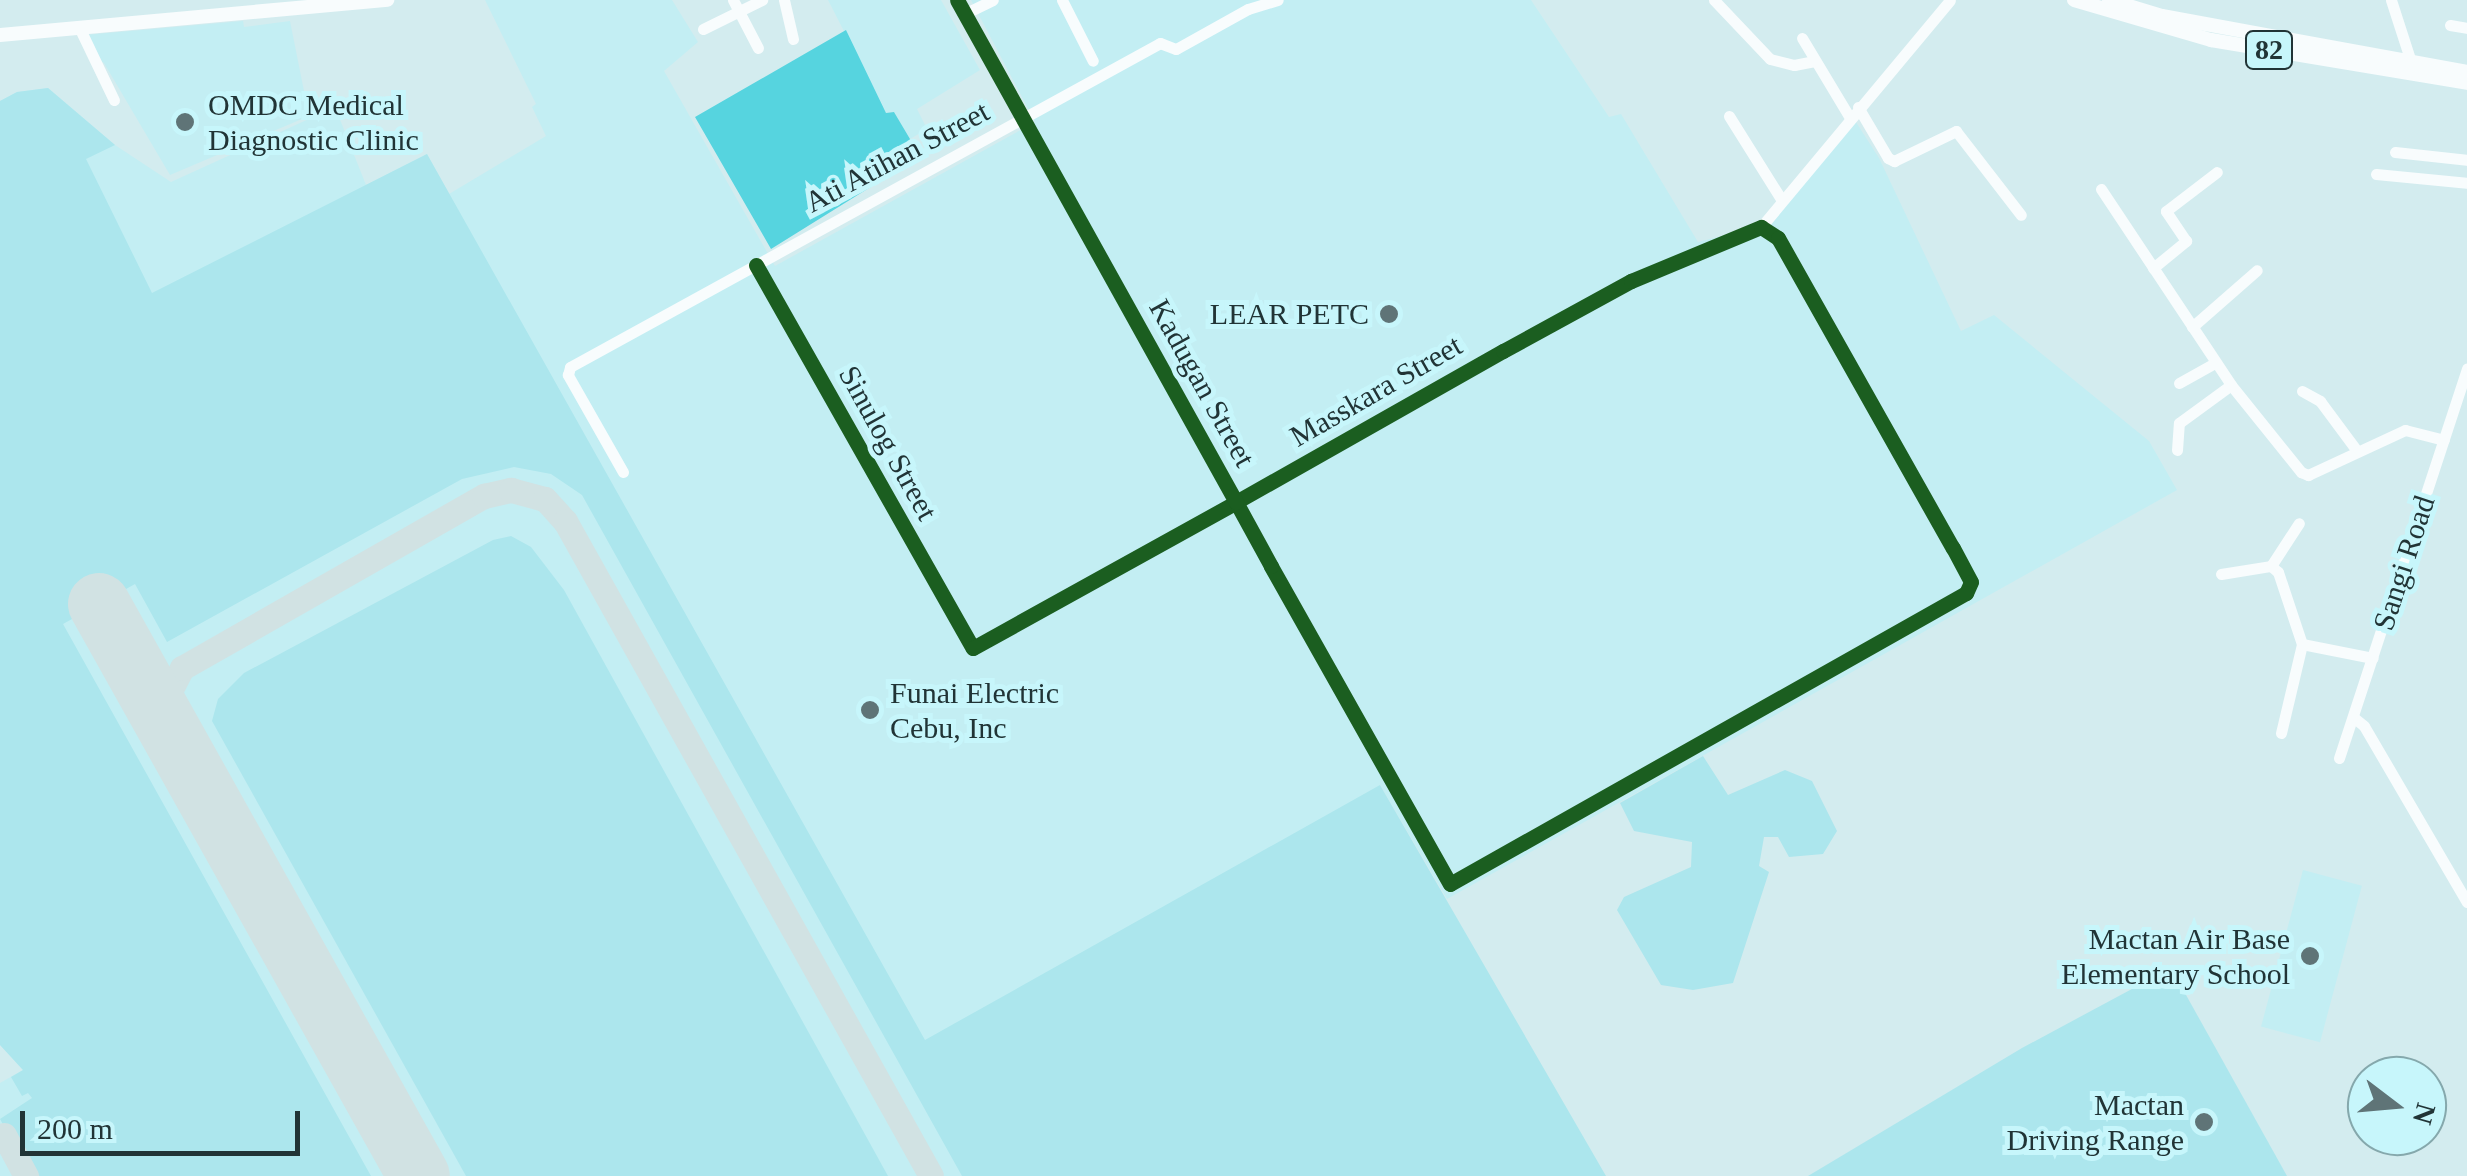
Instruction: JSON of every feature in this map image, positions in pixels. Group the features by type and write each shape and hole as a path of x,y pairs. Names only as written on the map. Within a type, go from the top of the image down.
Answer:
{"main road":[{"path":"0,35 262,6 388,0"},
{"name":"82","path":"2074,0 2211,40 2467,84"},
{"name":"82","path":"2109,0 2162,16 2467,72"}],"street":[{"path":"703,29 736,6 762,0"},
{"path":"784,0 793,39"},
{"name":"Kadugan Street","path":"957,0 1450,884 1956,598 1970,586 1969,576 1778,238 1761,227"},
{"path":"964,14 993,0"},
{"path":"1062,0 1093,61"},
{"name":"Ati Atihan Street","path":"622,472 568,376 570,367 1160,43 1176,49 1248,10 1278,0"},
{"path":"1714,0 1770,59 1784,64 1815,61"},
{"path":"1761,227 1950,0"},
{"path":"2391,0 2411,62"},
{"path":"736,6 758,48"},
{"path":"2450,25 2467,28"},
{"path":"79,26 114,100"},
{"path":"1802,38 1888,158 1894,161 1956,131 2022,215"},
{"path":"1729,116 1781,199"},
{"path":"2394,152 2467,160"},
{"path":"2153,268 2186,241 2166,211 2217,172"},
{"path":"2376,174 2467,183"},
{"path":"2101,189 2231,385 2304,474 2405,430 2444,440"},
{"name":"Masskara Street","path":"972,648 1631,280 1761,227"},
{"name":"Sinulog Street","path":"756,265 972,648"},
{"path":"2192,326 2258,270"},
{"path":"2179,383 2215,362"},
{"name":"Sangi Road","path":"2339,758 2467,368"},
{"path":"2177,450 2179,422 2231,385"},
{"path":"2302,390 2323,404 2358,451"},
{"path":"2221,574 2271,566 2300,523"},
{"path":"2271,566 2278,572 2302,644 2280,734"},
{"path":"2302,644 2373,658"},
{"path":"2353,717 2364,726 2467,902"}],"shaded area":[{"path":"485,0 672,0 698,42 664,71 775,266 1035,122 971,0 1531,0 1609,117 1621,114 1698,242 1765,225 1854,119 1879,158 1961,331 1994,315 2149,441 2177,490 1447,899 1380,785 1001,1176 0,1176 0,1083 23,1070 0,1045 0,101 17,92 48,88 115,145 171,182 335,107 366,185 427,154 449,194 546,136 532,107 536,104"},
{"path":"828,0 941,0 980,70 917,109 927,129 910,139 894,112 886,113"},
{"path":"243,21 244,27 290,21 309,116 170,175 104,63 91,55 85,35"},
{"path":"48,88 115,145 86,159 152,293 427,154 925,1040 1380,785 1606,1176 962,1176 582,495 551,474 514,467 462,479 167,642 135,584 63,624 371,1176 31,1176 0,1119 32,1098 28,1093 22,1096 11,1077 23,1070 0,1045 0,101 17,92"},
{"path":"511,536 531,547 564,590 888,1176 466,1176 212,721 218,699 244,673 493,540"},
{"path":"1703,756 1728,795 1785,770 1812,781 1837,831 1823,854 1789,857 1778,837 1764,837 1759,866 1769,872 1733,983 1693,990 1661,985 1617,910 1624,897 1691,867 1692,842 1634,831 1620,803"},
{"name":"Mactan Air Base Elementary School","path":"2303,870 2362,886 2320,1042 2261,1026"},
{"path":"2171,968 2287,1176 1808,1176 2022,1048"}],"water":[{"path":"846,30 886,113 894,112 910,139 914,160 771,249 695,117"}],"taxiway":[{"path":"164,721 166,699 182,668 484,496 511,490 545,499 565,521 931,1176"},
{"path":"4,1135 26,1176"}],"runway":[{"path":"99,604 419,1176"}],"cycle path":[{"path":"756,265 973,648 1236,502 1503,351 1631,281 1761,227 1778,238 1953,548 1971,582 1966,593 1450,884 1271,566 1236,502 957,0"}],"place":[{"name":"OMDC Medical Diagnostic Clinic","path":"185,122"},
{"name":"LEAR PETC","path":"1389,314"},
{"name":"Funai Electric Cebu, Inc","path":"870,710"},
{"name":"Mactan Air Base Elementary School","path":"2310,956"},
{"name":"Mactan Driving Range","path":"2204,1122"}]}
